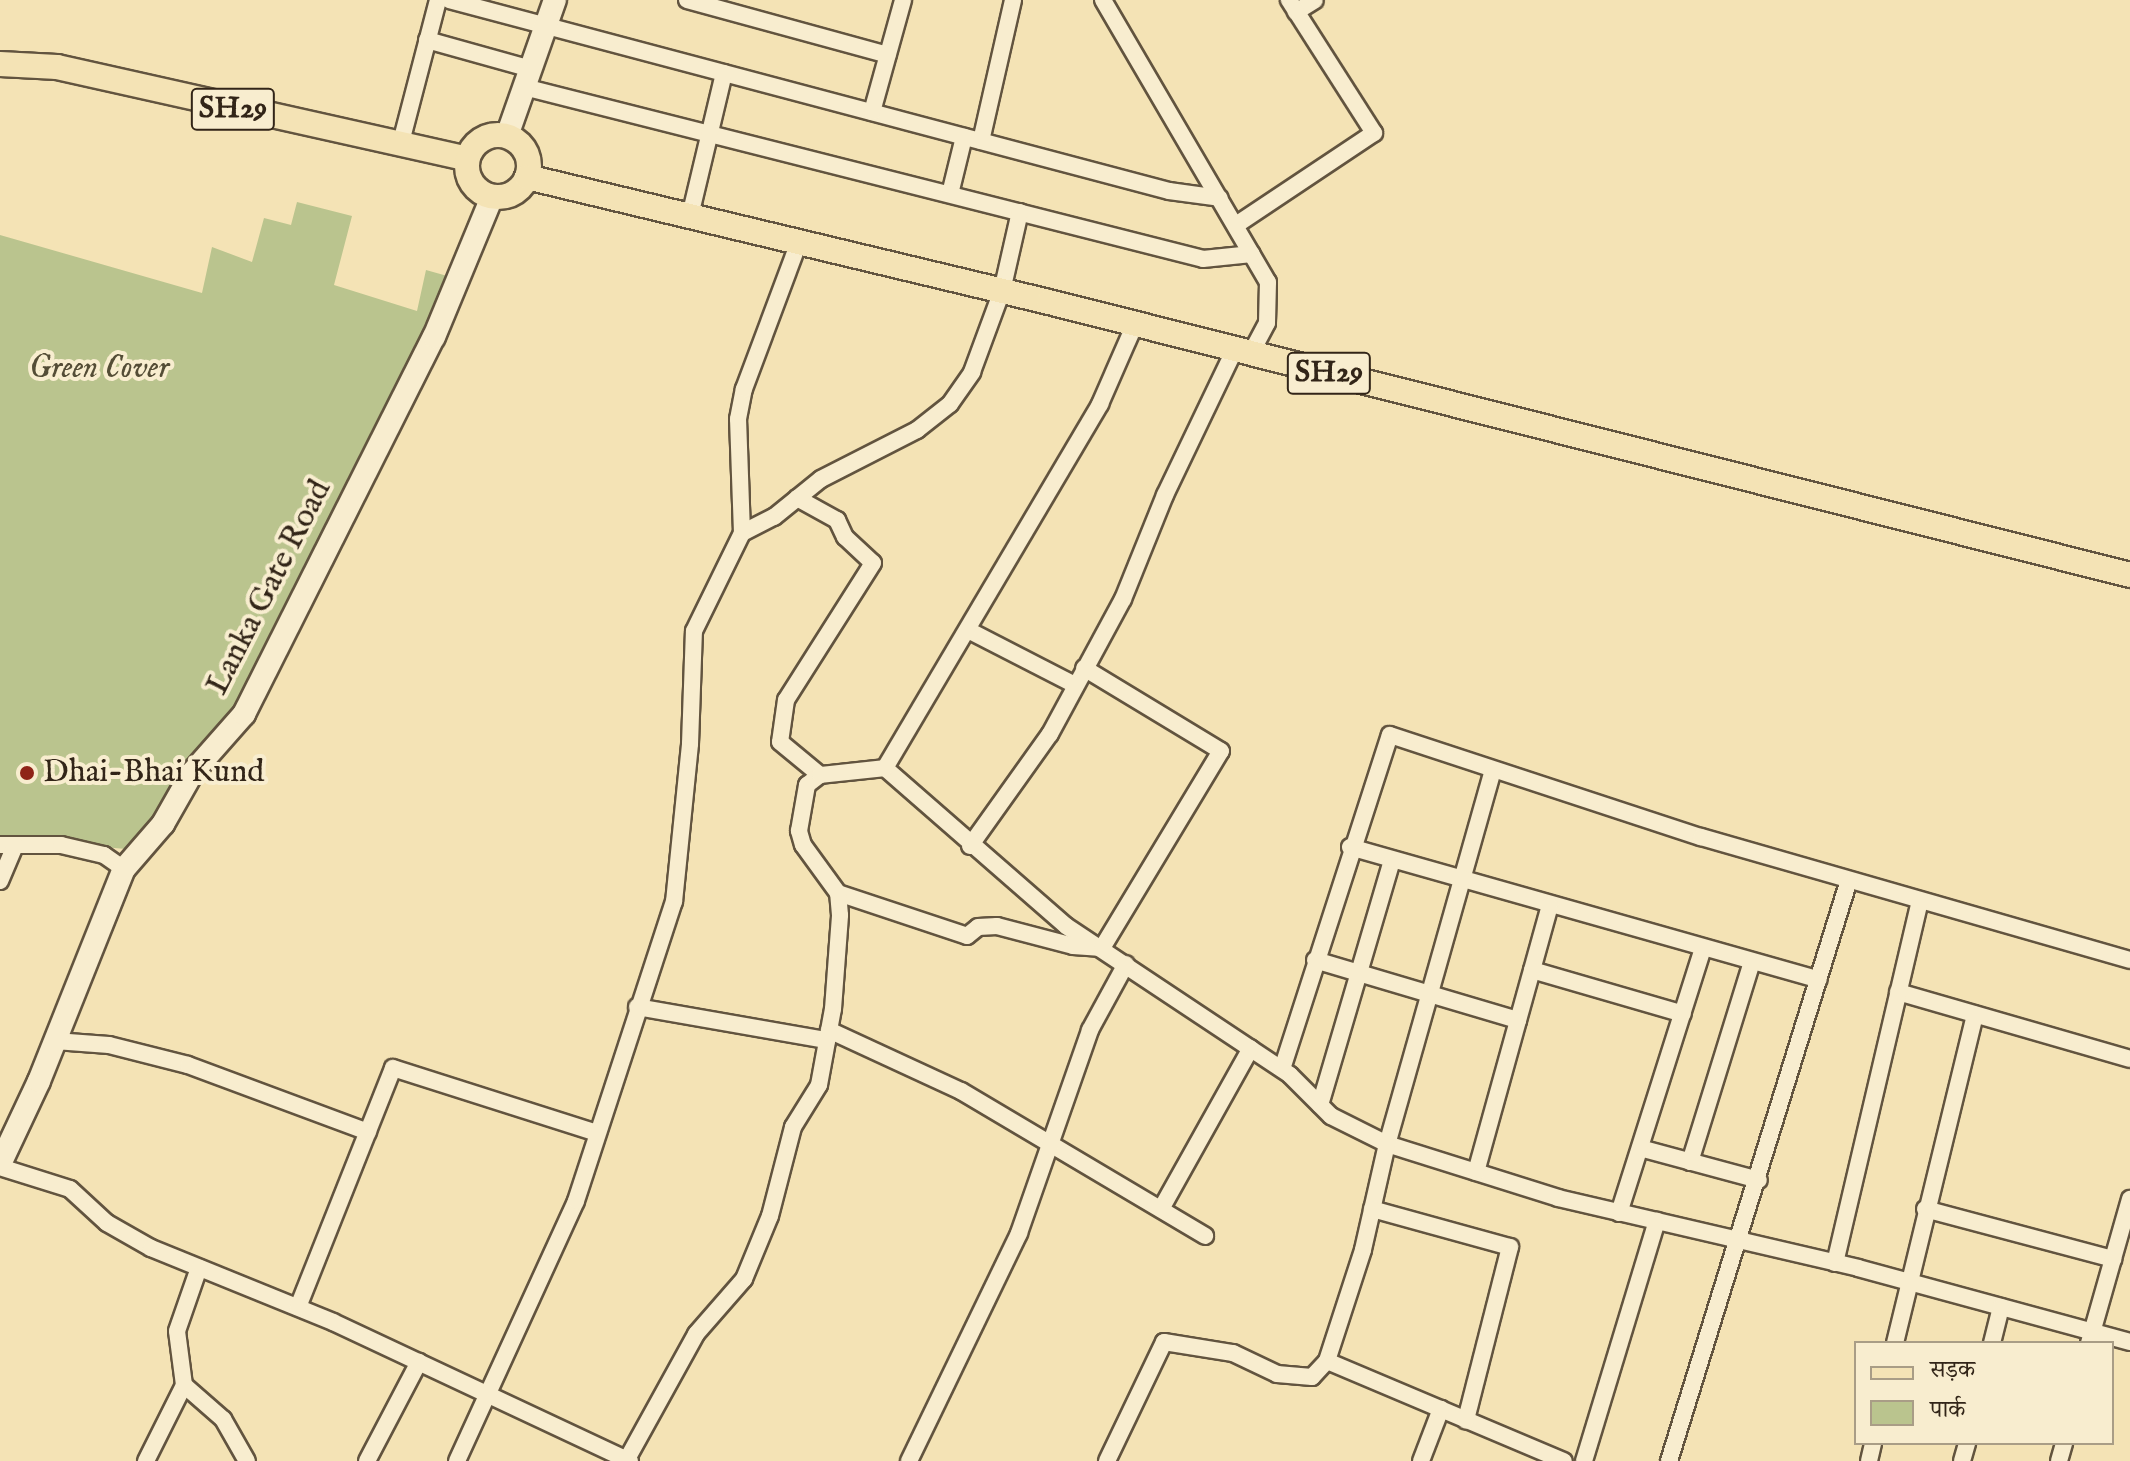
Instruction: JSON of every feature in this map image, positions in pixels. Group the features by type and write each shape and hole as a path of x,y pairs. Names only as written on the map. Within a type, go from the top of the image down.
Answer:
{"main road":[{"name":"SH29","path":"0,64 57,67 467,159"},
{"path":"507,136 523,148 527,177 514,194 492,197 469,179 467,159 487,137 507,136"},
{"name":"SH29","path":"527,177 1135,324 2130,575"}],"street":[{"path":"400,146 438,0"},
{"path":"449,0 1169,191 1220,198"},
{"path":"507,136 555,0"},
{"path":"687,0 888,55"},
{"path":"872,112 903,0"},
{"path":"950,194 973,139 1013,0"},
{"path":"970,846 1050,734 1123,599 1165,495 1243,351 1267,323 1268,282 1103,0"},
{"path":"1236,225 1374,133 1292,6 1315,0"},
{"path":"427,40 528,78 710,132 1203,259 1252,254"},
{"path":"690,216 724,73"},
{"name":"Lanka Gate Road","path":"0,1166 55,1041 124,869 163,824 192,773 244,714 434,337 492,197"},
{"path":"742,533 866,452 917,430 950,404 972,372 1002,291 1020,212"},
{"path":"457,1461 576,1201 637,1007 674,902 680,872 694,631 742,533 738,419 744,389 799,242"},
{"path":"885,768 1100,404 1135,324"},
{"path":"797,498 837,520 845,537 873,563 786,700 780,742 820,775"},
{"path":"968,630 1075,685"},
{"path":"1084,668 1221,751 1102,948"},
{"path":"1282,1069 1350,847 1390,735 1849,880 2130,960"},
{"path":"1102,948 1073,946 997,926 978,927 967,936 838,893 803,845 799,831 807,785 820,775 885,768 970,846 1066,926 1102,948 1282,1069 1320,1105 1387,1144 1619,1213 1909,1281 2090,1337 2130,1342"},
{"path":"1107,1461 1164,1342 1233,1353 1277,1374 1312,1377 1327,1361 1493,770"},
{"path":"0,881 8,845 76,848 104,855 124,869"},
{"path":"1350,847 1462,882 1819,980"},
{"path":"1320,1105 1392,860"},
{"path":"1669,1461 1741,1241 1849,880"},
{"path":"0,1166 70,1189 107,1223 199,1268 298,1307 628,1461 696,1334 744,1279 770,1216 793,1127 819,1085 828,1035 838,893"},
{"path":"1835,1263 1920,901"},
{"path":"1476,1172 1550,906"},
{"path":"1619,1213 1703,948"},
{"path":"1315,960 1518,1020"},
{"path":"1690,1162 1752,962"},
{"path":"909,1461 1019,1233 1090,1030 1126,964"},
{"path":"1532,970 1683,1014"},
{"path":"1898,992 2130,1059"},
{"path":"637,1007 828,1035 961,1091 1205,1236"},
{"path":"1895,1341 1925,1209 1975,1015"},
{"path":"55,1041 109,1045 188,1065 368,1132"},
{"path":"1161,1209 1251,1048"},
{"path":"298,1307 393,1068 597,1133"},
{"path":"1640,1148 1759,1180"},
{"path":"2090,1337 2130,1199"},
{"path":"1372,1209 1510,1247 1466,1420"},
{"path":"1925,1209 2113,1259"},
{"path":"1584,1461 1657,1221"},
{"path":"146,1461 184,1385 177,1331 199,1268"},
{"path":"1992,1341 2001,1307"},
{"path":"1327,1361 1564,1461"},
{"path":"367,1461 419,1362"},
{"path":"184,1385 223,1419 247,1461"},
{"path":"1421,1461 1441,1409"}],"green space":[{"name":"Green Cover","path":"297,202 352,216 334,285 417,311 426,270 458,279 244,714 126,849 0,838 0,235 202,293 212,247 252,262 264,218 291,225"}],"place":[{"name":"Dhai-Bhai Kund","path":"27,773"}]}
